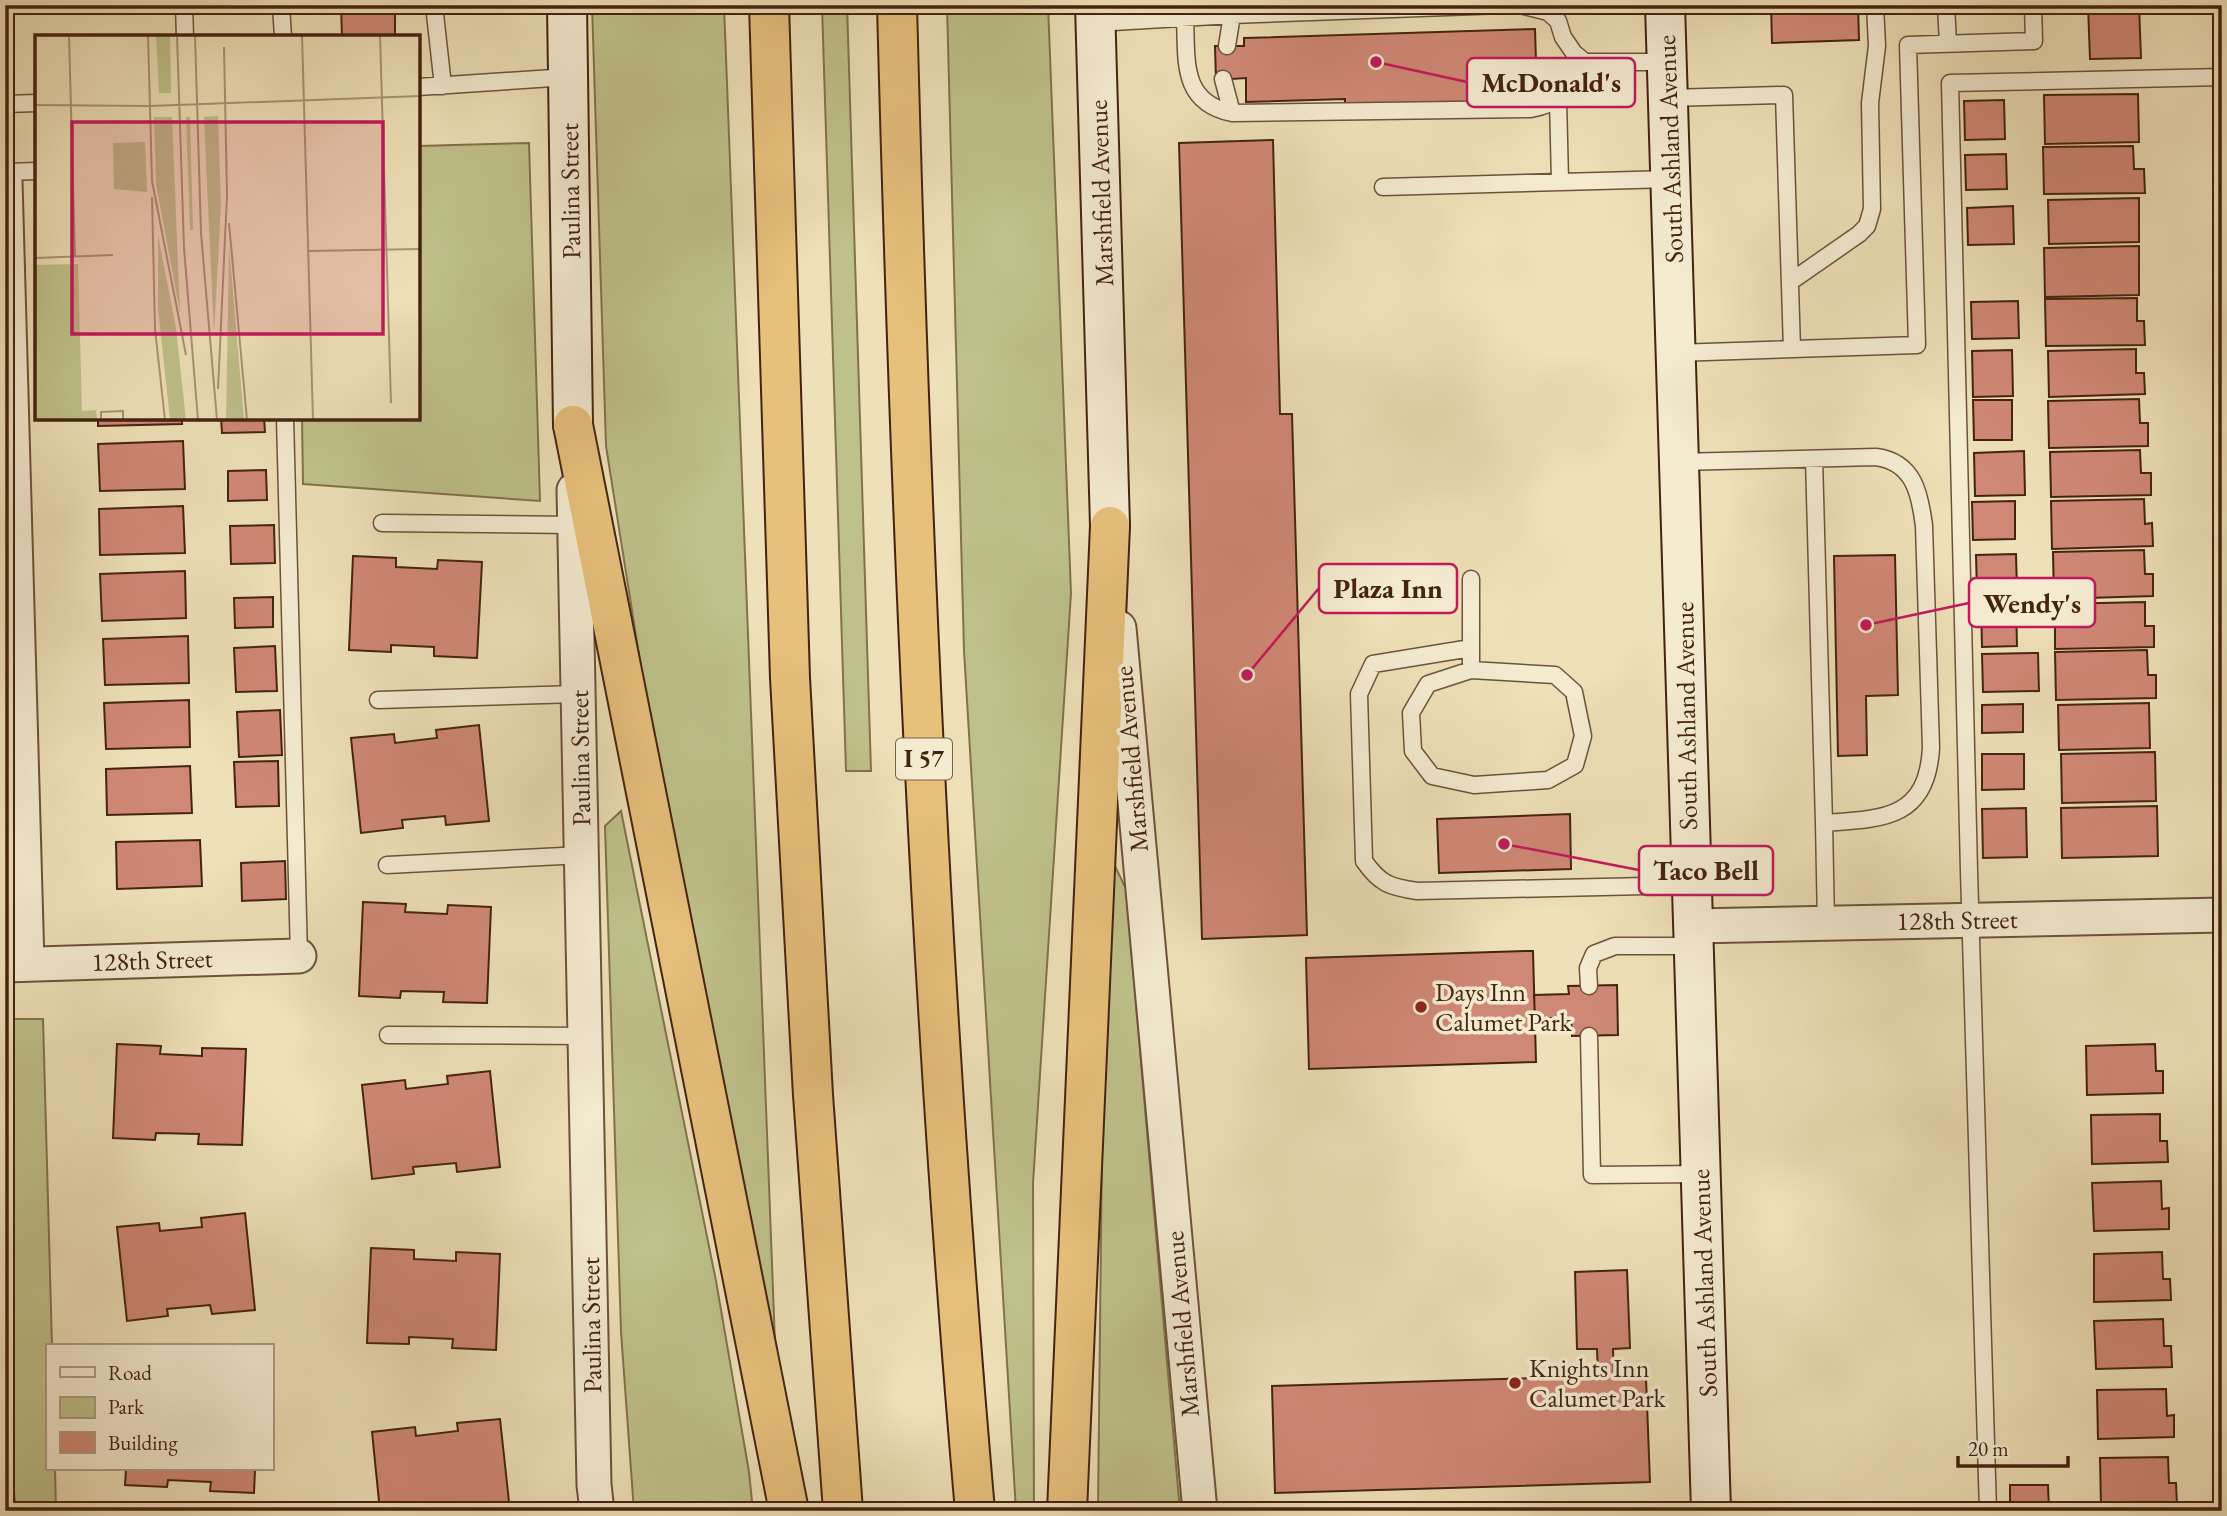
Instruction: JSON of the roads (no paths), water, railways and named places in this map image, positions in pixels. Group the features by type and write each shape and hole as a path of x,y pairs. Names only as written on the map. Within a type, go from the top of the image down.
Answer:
{"highway":[{"path":"769,5 782,454 795,776 813,1095 843,1511"},
{"name":"I 57","path":"897,5 905,311 926,795 957,1301 975,1511"},
{"path":"573,425 789,1511"},
{"path":"1067,1511 1110,526"}],"main road":[{"name":"Paulina Street","path":"567,5 573,425"},
{"name":"South Ashland Avenue","path":"1665,5 1711,1511"},
{"name":"Marshfield Avenue","path":"1096,14 1110,526"}],"street":[{"path":"5,181 16,965"},
{"name":"Paulina Street","path":"573,425 594,1471 597,1511"},
{"name":"Marshfield Avenue","path":"1110,526 1200,1511"},
{"name":"128th Street","path":"1693,936 1826,923 2222,915"},
{"name":"128th Street","path":"16,965 299,956"}],"lane":[{"path":"184,5 185,35"},
{"path":"281,5 283,35"},
{"path":"434,5 443,86"},
{"path":"1096,14 1185,17 1365,7 1502,5"},
{"path":"1520,5 1548,12 1558,21 1563,37 1574,53 1585,62 1668,80 1784,95 1792,349"},
{"path":"1790,282 1859,234 1870,219 1870,103 1877,46 1875,5"},
{"path":"1946,5 1948,44"},
{"path":"1676,353 1917,345 1908,45 2034,41 2033,5"},
{"path":"1227,47 1232,15"},
{"path":"1185,17 1187,63 1194,89 1214,109 1232,113 1530,109 1558,100 1570,89 1585,62"},
{"path":"420,87 568,77"},
{"path":"1988,1511 1970,920 1950,83 2222,77"},
{"path":"1223,79 1232,113"},
{"path":"1558,100 1560,181"},
{"path":"5,104 35,103"},
{"path":"5,172 35,171"},
{"path":"1383,187 1671,179"},
{"path":"285,420 299,956"},
{"path":"1679,462 1876,457 1891,459 1902,467 1917,490 1924,527 1931,748 1929,773 1921,792 1909,804 1888,814 1865,820 1824,823"},
{"path":"1814,458 1826,923"},
{"path":"382,523 575,525"},
{"path":"1471,579 1471,670"},
{"path":"1471,648 1373,664 1359,694 1364,861 1376,878 1396,888 1417,891 1690,885"},
{"path":"1471,670 1555,675 1574,692 1583,736 1575,765 1548,780 1474,785 1432,776 1413,751 1411,713 1428,684 1471,670"},
{"path":"378,700 578,694"},
{"path":"387,865 582,855"},
{"path":"1588,986 1588,968 1594,954 1615,947 1693,936"},
{"path":"388,1035 586,1037"},
{"path":"1588,1036 1592,1175 1700,1174"},
{"path":"5,1486 7,1511"}],"place":[{"name":"McDonald's","path":"1376,62"},
{"name":"Wendy's","path":"1866,625"},
{"name":"Plaza Inn","path":"1247,675"},
{"name":"Taco Bell","path":"1504,844"},
{"name":"Days Inn Calumet Park","path":"1421,1007"},
{"name":"Knights Inn Calumet Park","path":"1515,1383"}]}
